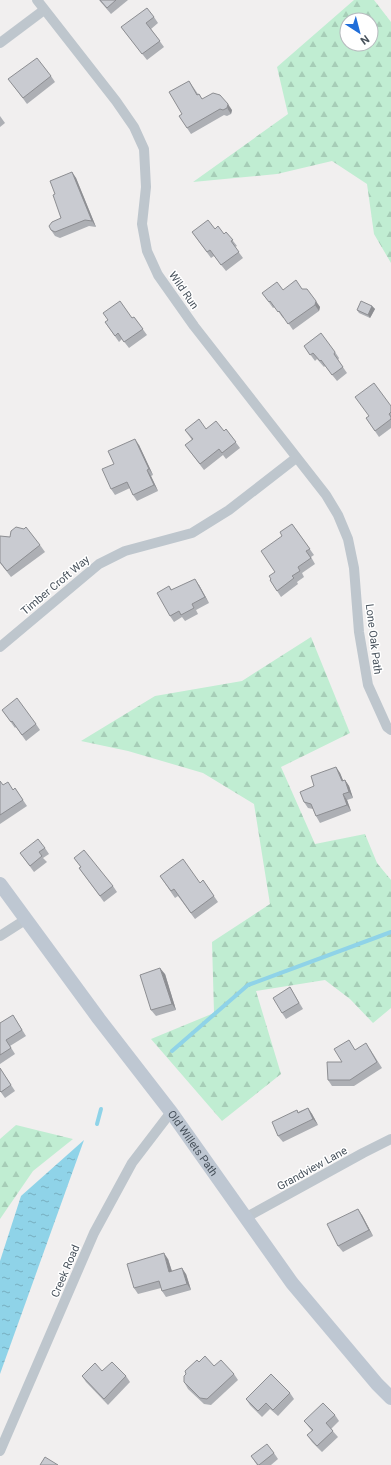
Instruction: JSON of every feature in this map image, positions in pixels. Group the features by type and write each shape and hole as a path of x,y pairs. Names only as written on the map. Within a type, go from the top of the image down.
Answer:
{"main road":[{"name":"Old Willets Path","path":"0,884 99,1019 171,1112 292,1283 377,1384 391,1398"}],"street":[{"name":"Wild Run","path":"37,0 116,101 134,127 144,149 146,187 142,224 147,251 158,275 194,326 326,495 338,515 348,539 354,568"},
{"path":"0,43 44,10"},
{"name":"Timber Croft Way","path":"0,647 99,564 125,551 192,533 229,510 296,458"},
{"name":"Lone Oak Path","path":"354,568 359,632 368,685 387,727 391,730"},
{"path":"0,936 25,920"},
{"name":"Creek Road","path":"0,1451 94,1233 132,1163 171,1112"},
{"name":"Grandview Lane","path":"245,1218 363,1153 391,1140"}],"green space":[{"path":"354,0 374,0 391,22 391,263 374,234 367,184 332,161 277,174 193,182 288,114 277,67 339,13 339,52 379,52 379,12 340,12"},
{"path":"311,637 350,733 281,767 315,844 365,834 377,863 391,880 391,1008 373,1023 350,999 325,980 256,991 281,1074 222,1121 151,1039 214,1013 212,942 270,904 254,804 203,773 128,751 81,741 155,696 242,681"},
{"path":"16,1125 73,1139 33,1171 0,1219 0,1139"}],"water":[{"path":"84,1140 0,1374 0,1261 21,1196"}],"building":[{"path":"100,0 116,0 107,8"},
{"path":"147,8 154,17 146,23 160,41 142,54 121,27"},
{"path":"37,58 51,76 23,98 8,79"},
{"path":"189,81 197,95 199,94 202,99 213,93 220,95 228,104 227,108 223,110 220,109 187,128 179,116 182,114 169,92"},
{"path":"72,172 92,221 85,220 55,232 51,230 49,226 52,222 61,218 50,181"},
{"path":"208,220 215,229 218,226 224,234 226,232 233,240 231,241 239,252 221,265 210,250 207,252 192,232"},
{"path":"296,280 302,289 307,289 316,301 315,305 288,324 279,311 278,312 262,293 277,282 283,290"},
{"path":"120,301 132,318 134,317 143,329 124,342 118,333 115,336 105,322 108,320 103,313"},
{"path":"361,301 372,306 368,315 357,310"},
{"path":"321,333 335,352 334,354 343,367 332,375 321,360 320,361 313,353 310,355 304,346"},
{"path":"374,383 391,406 391,412 389,414 391,419 375,431 366,418 369,416 355,397"},
{"path":"199,419 206,429 216,421 224,431 226,429 236,442 222,453 219,449 200,464 185,445 193,439 185,430"},
{"path":"135,439 149,469 147,470 154,485 133,495 127,482 111,489 102,469 114,464 108,451"},
{"path":"292,524 310,549 306,551 311,558 298,567 300,571 292,576 294,578 277,591 269,576 275,572 261,551 282,536 280,532"},
{"path":"16,527 24,529 26,527 40,545 7,571 0,562 0,536 10,537 11,531"},
{"path":"195,579 205,597 192,604 194,608 181,615 179,611 170,616 157,593 169,586 171,590"},
{"path":"17,698 36,724 22,735 2,710"},
{"path":"336,767 342,781 345,780 349,792 343,794 347,805 316,816 311,804 304,802 300,792 314,786 311,776"},
{"path":"0,781 3,785 8,782 13,790 15,788 23,800 0,815"},
{"path":"38,839 45,848 39,852 42,856 30,866 20,853"},
{"path":"84,850 113,886 100,896 79,868 81,867 74,858"},
{"path":"183,859 200,883 203,880 214,896 191,913 174,889 171,891 160,876"},
{"path":"160,968 172,1004 151,1010 140,975"},
{"path":"290,987 299,1003 282,1013 273,998"},
{"path":"13,1015 22,1030 6,1040 11,1048 0,1055 0,1023"},
{"path":"349,1040 355,1050 366,1043 377,1062 350,1080 328,1080 327,1062 342,1062 334,1049"},
{"path":"0,1068 11,1085 1,1092 0,1091"},
{"path":"308,1108 313,1119 278,1136 272,1122 297,1110 298,1113"},
{"path":"358,1209 369,1230 338,1246 327,1224"},
{"path":"164,1253 169,1272 182,1268 187,1284 162,1291 159,1281 134,1288 127,1264"},
{"path":"205,1356 214,1366 221,1360 234,1374 207,1399 200,1398 184,1382 184,1376 186,1374 185,1371 197,1360 199,1362"},
{"path":"112,1362 126,1376 104,1399 82,1376 95,1363 102,1371"},
{"path":"271,1374 290,1393 273,1410 266,1403 258,1411 246,1399"},
{"path":"323,1403 335,1415 326,1423 333,1431 317,1446 307,1435 313,1430 304,1421"},
{"path":"267,1444 274,1453 258,1465 251,1456"},
{"path":"45,1457 58,1465 40,1465"}],"waterway":[{"path":"172,1051 248,985 391,932"},
{"path":"97,1124 101,1109"}]}
